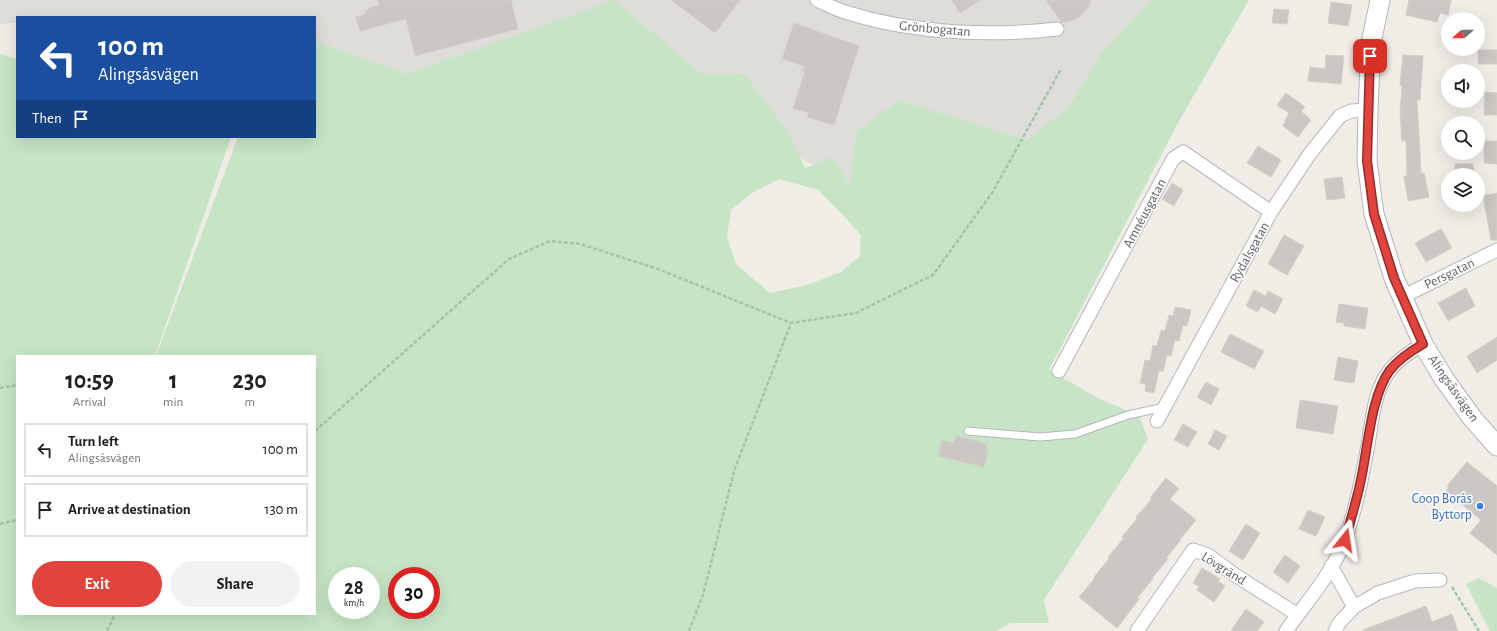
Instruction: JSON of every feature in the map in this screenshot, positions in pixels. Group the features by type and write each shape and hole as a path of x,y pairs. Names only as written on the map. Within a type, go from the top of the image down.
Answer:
{"main road":[{"name":"Alingsåsvägen","path":"1380,0 1371,43 1368,110 1367,161 1374,214 1394,278 1423,344 1444,379 1473,419 1497,446"}],"street":[{"name":"Grönbogatan","path":"817,0 844,12 895,25 961,32 1028,32 1057,29"},
{"name":"Rydalsgatan","path":"1157,421 1271,212 1309,155 1340,116 1352,111 1368,110"},
{"name":"Amnéusgatan","path":"1059,370 1173,159 1183,152 1271,212"},
{"name":"Persgatan","path":"1402,297 1497,250"},
{"path":"1286,631 1318,588 1345,540 1359,491 1379,392 1389,371 1410,351 1423,344"},
{"name":"Lövgränd","path":"1137,631 1193,550 1208,555 1235,575 1298,614"},
{"path":"1331,566 1354,607"},
{"path":"1335,631 1339,623 1354,607 1378,593 1415,581 1440,580"}],"lane":[{"path":"968,431 1040,437 1075,434 1128,415 1165,407"}],"path":[{"path":"316,430 509,259 550,241 580,244 658,269 791,323 856,313 932,275 992,193 1061,69"},
{"path":"689,631 703,596 734,471 791,323"},
{"path":"0,388 16,385"},
{"path":"0,524 16,520"},
{"path":"1440,580 1451,586 1479,631"},
{"path":"107,631 115,615"}],"shaded area":[{"path":"0,0 1152,0 1101,53 1069,106 1027,140 899,100 851,186 727,117 407,74 316,41 316,16 16,16 16,23 0,24"}],"green space":[{"path":"614,0 703,75 744,74 787,130 805,168 832,157 850,185 856,132 899,100 1027,140 1069,106 1101,53 1152,0 1249,0 1179,121 1049,370 1098,398 1139,416 1148,439 1044,600 1049,623 1010,623 996,631 0,631 0,54 16,59 16,138 231,138 155,355 16,355 16,615 316,615 316,355 156,355 238,138 316,138 316,41 407,74","holes":["779,179 818,190 861,235 860,256 841,272 807,285 770,293 736,264 727,237 731,210 753,192"]},
{"path":"1479,578 1497,588 1497,631 1490,631 1466,584"}],"building":[{"path":"378,0 511,0 518,29 415,56 406,19 360,31 356,17 364,15 368,9 379,5"},
{"path":"671,0 740,0 715,33"},
{"path":"952,0 980,0 960,13"},
{"path":"1046,0 1091,0 1087,9 1078,18 1067,22 1061,22"},
{"path":"1409,0 1451,0 1449,12 1441,12 1437,22 1406,15"},
{"path":"1331,2 1352,5 1348,26 1328,23"},
{"path":"1274,9 1289,10 1287,24 1272,23"},
{"path":"794,23 859,46 834,125 807,117 809,113 793,108 805,71 802,71 804,66 782,59"},
{"path":"1485,50 1497,50 1497,64 1478,64 1478,56 1485,56"},
{"path":"1326,55 1344,56 1341,84 1308,81 1310,67 1325,69"},
{"path":"1403,55 1423,56 1420,100 1417,100 1421,173 1424,173 1429,197 1408,201 1404,176 1407,176 1406,141 1402,141 1400,112 1402,86 1400,85"},
{"path":"1485,92 1497,93 1497,115 1484,115"},
{"path":"1286,93 1305,107 1301,111 1311,120 1298,137 1283,126 1289,113 1277,105"},
{"path":"1485,141 1497,141 1497,164 1484,163"},
{"path":"1258,146 1281,160 1271,177 1247,163"},
{"path":"1455,164 1473,164 1473,168 1455,168"},
{"path":"1342,177 1345,198 1327,200 1324,179"},
{"path":"1172,183 1183,190 1174,206 1162,199"},
{"path":"1497,193 1497,240 1491,240 1485,207 1485,196"},
{"path":"1441,229 1452,248 1426,262 1415,243"},
{"path":"1284,235 1304,246 1287,275 1268,264"},
{"path":"1466,288 1475,306 1448,321 1438,303"},
{"path":"1254,290 1266,296 1268,291 1283,299 1275,314 1261,306 1258,312 1246,306"},
{"path":"1339,304 1368,308 1365,329 1344,326 1344,323 1336,322"},
{"path":"1175,307 1191,310 1187,326 1183,325 1179,341 1175,340 1171,356 1167,355 1163,372 1159,370 1154,393 1145,391 1146,384 1140,383 1145,360 1150,361 1153,345 1157,346 1161,330 1165,331 1169,315 1173,316"},
{"path":"1230,334 1264,351 1254,369 1221,352"},
{"path":"1497,337 1497,360 1477,373 1467,356"},
{"path":"1338,357 1358,361 1354,383 1334,380"},
{"path":"1206,382 1219,389 1211,405 1197,397"},
{"path":"1300,400 1338,406 1333,434 1296,428"},
{"path":"1183,424 1197,432 1188,447 1174,440"},
{"path":"1215,430 1227,436 1219,450 1208,444"},
{"path":"956,436 987,444 986,451 988,451 984,467 938,456 942,440 954,443"},
{"name":"Coop Borås Byttorp","path":"1467,462 1497,486 1497,555 1470,533 1481,520 1446,491 1449,487 1447,486"},
{"path":"1166,478 1179,489 1170,499 1196,520 1166,558 1168,559 1137,598 1139,599 1117,628 1079,597 1109,559 1108,557 1124,538 1122,537 1137,519 1136,517 1152,499 1150,498"},
{"path":"1308,510 1325,517 1316,536 1299,529"},
{"path":"1246,524 1260,533 1243,560 1229,551"},
{"path":"1285,555 1300,566 1288,583 1273,572"},
{"path":"1202,568 1220,579 1218,581 1225,586 1214,602 1197,590 1199,586 1193,583"},
{"path":"1426,606 1432,622 1452,614 1458,631 1363,631 1363,630"},
{"path":"1246,609 1264,622 1257,631 1231,631"}],"place":[{"name":"Coop Borås Byttorp","path":"1480,506"}],"route":[{"path":"1345,540 1360,484 1374,410 1379,392 1389,371 1410,351 1423,344 1394,278 1374,214 1367,161 1370,56"}]}
